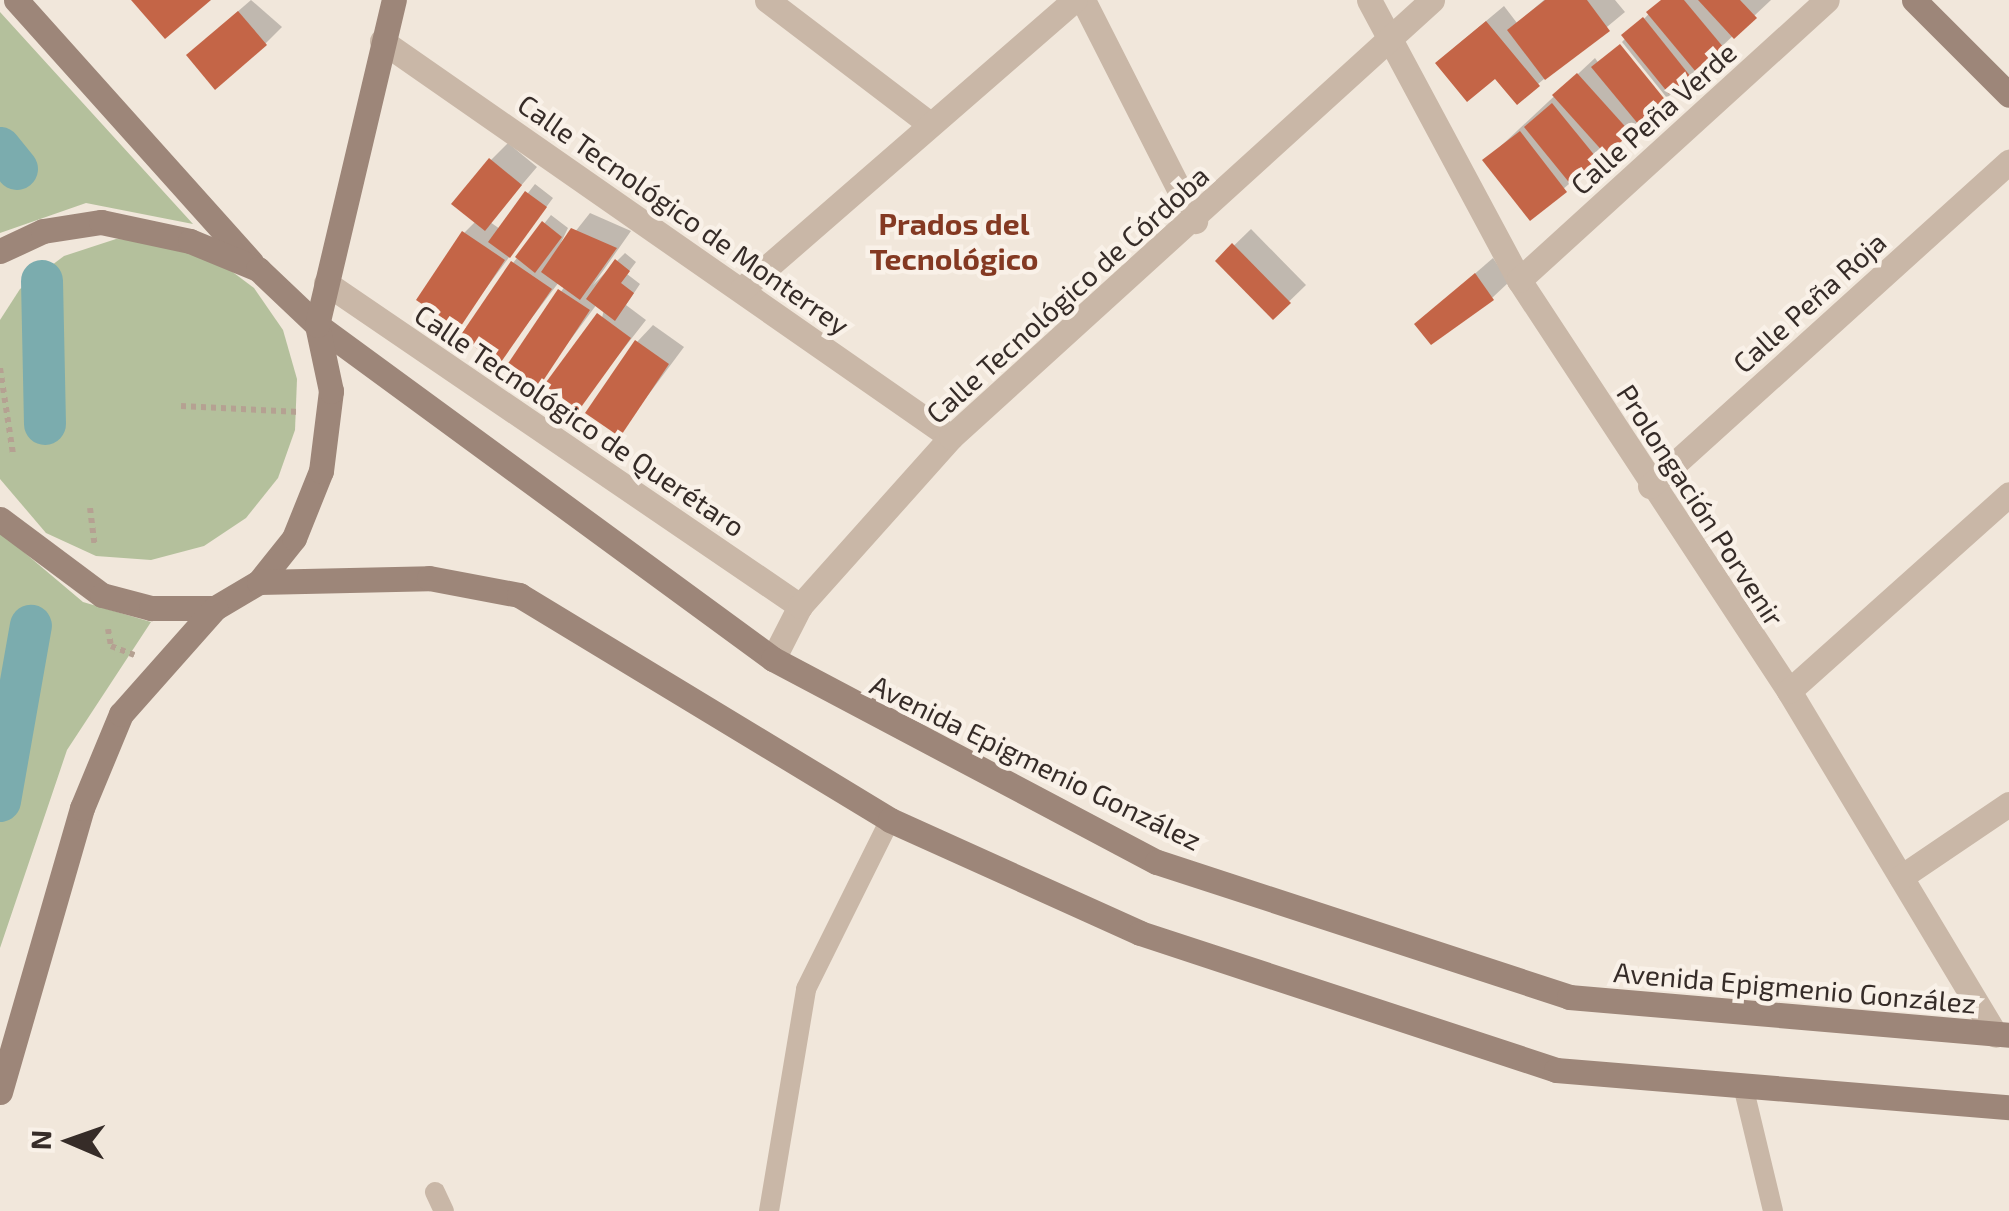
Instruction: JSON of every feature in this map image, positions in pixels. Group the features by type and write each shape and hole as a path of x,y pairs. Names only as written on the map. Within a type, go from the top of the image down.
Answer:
{"main road":[{"name":"Avenida Epigmenio González","path":"16,0 258,269 317,325 773,658 1157,862 1569,998 2002,1035"},
{"path":"0,1092 82,808 121,714 216,608 259,582 294,538 321,471 328,413 317,325 394,0"},
{"path":"1914,0 2009,94"},
{"path":"0,250 43,231 101,222 258,269"},
{"path":"0,519 102,596 151,608 216,608"},
{"path":"259,582 429,578 518,595 890,820 1140,933 1556,1070 1744,1090 2009,1107"}],"street":[{"path":"767,0 927,122"},
{"path":"742,290 927,122 1075,0"},
{"path":"1083,0 1194,221"},
{"name":"Prolongación Porvenir","path":"1370,0 1387,42 1519,280 1650,486 1789,692 2002,1035"},
{"name":"Calle Tecnológico de Córdoba","path":"773,658 800,606 951,437 1194,221 1432,0"},
{"name":"Calle Peña Verde","path":"1519,280 1827,0"},
{"name":"Calle Tecnológico de Monterrey","path":"382,41 951,437"},
{"name":"Calle Peña Roja","path":"1650,486 2009,162"},
{"name":"Calle Tecnológico de Querétaro","path":"326,283 800,606"},
{"path":"1789,692 2009,494"},
{"path":"1901,877 2009,804"}],"lane":[{"path":"768,1211 806,989 890,820"},
{"path":"1744,1090 1773,1211"}],"path":[{"path":"0,368 13,454"},
{"path":"181,406 328,413"}],"green space":[{"path":"0,12 193,224 86,203 0,233"},
{"path":"116,239 167,241 214,258 254,288 283,330 297,379 295,430 278,478 246,518 204,546 151,560 96,556 46,533 0,479 0,320 20,289 64,256"},
{"path":"0,532 83,602 151,622 67,750 0,948"}],"building":[{"path":"131,0 211,0 165,39"},
{"path":"1545,0 1587,0 1610,31 1545,80 1507,30"},
{"path":"1661,0 1684,0 1724,48 1696,72 1646,12"},
{"path":"1698,0 1740,0 1757,18 1734,39"},
{"path":"238,11 267,45 215,90 186,55"},
{"path":"1643,17 1691,77 1669,94 1621,35"},
{"path":"1486,21 1540,86 1517,105 1495,79 1467,102 1435,63"},
{"path":"1620,44 1667,102 1639,125 1591,67"},
{"path":"1577,73 1631,133 1606,155 1552,95"},
{"path":"1552,103 1600,162 1572,186 1524,127"},
{"path":"1520,131 1567,192 1530,221 1482,160"},
{"path":"489,158 522,185 485,231 451,204"},
{"path":"525,191 547,207 510,258 488,242"},
{"path":"542,221 562,237 535,273 515,257"},
{"path":"571,228 617,248 580,300 541,272"},
{"path":"462,231 505,260 459,329 416,300"},
{"path":"1232,243 1291,303 1273,320 1215,261"},
{"path":"615,259 630,271 621,283 634,293 615,321 586,299"},
{"path":"511,261 552,289 499,365 460,336"},
{"path":"1475,273 1494,300 1431,345 1414,324"},
{"path":"558,289 590,310 537,390 505,368"},
{"path":"597,313 631,338 579,410 544,385"},
{"path":"635,340 669,364 620,437 585,413"}],"waterway":[{"path":"0,148 17,169"},
{"path":"42,281 45,424"},
{"path":"0,801 31,626"}],"district":[{"name":"Prados del Tecnológico","path":"954,240"}]}
